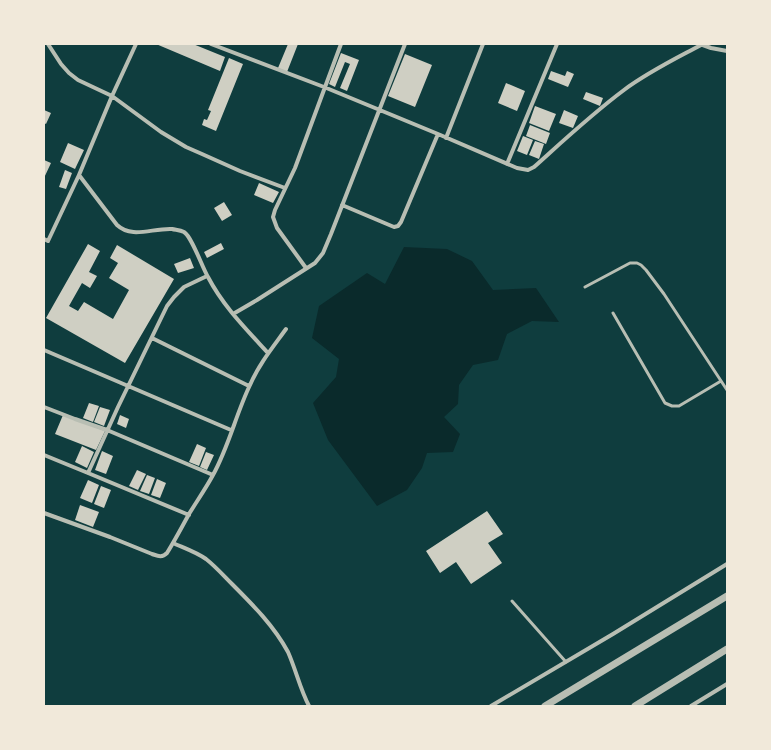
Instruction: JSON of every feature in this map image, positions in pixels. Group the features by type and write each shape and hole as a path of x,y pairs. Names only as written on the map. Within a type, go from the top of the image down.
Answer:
{"street":[{"path":"48,44 61,64 69,73 78,80 112,96 161,132 186,147 240,171 285,188"},
{"path":"44,239 48,241 79,176 112,96 136,44"},
{"path":"211,44 324,87 517,168 528,170 534,167 626,89 654,70 700,44 727,52"},
{"path":"306,268 277,228 273,217 295,168 341,44"},
{"path":"233,314 258,300 315,263 323,253 405,44"},
{"path":"446,138 484,44"},
{"path":"507,164 557,44"},
{"path":"342,205 394,227 398,226 438,134"},
{"path":"79,176 116,225 122,229 135,233 168,229 184,232 192,243 207,276 217,293 233,314 268,353"},
{"path":"88,473 107,430 162,317 174,297 184,287 207,276"},
{"path":"44,513 158,556 164,556 213,475 224,452 231,430 249,386 258,369 286,329"},
{"path":"152,338 249,386"},
{"path":"44,350 231,430"},
{"path":"44,407 107,430 213,475"},
{"path":"44,455 189,515"},
{"path":"173,543 191,550 205,559 217,569 264,618 287,650 309,706"},
{"path":"491,706 613,634 727,564"},
{"path":"545,706 727,596"},
{"path":"635,706 727,649"},
{"path":"692,706 727,684"}],"lane":[{"path":"585,287 630,263 637,263 641,265 664,294 727,390"},
{"path":"612,313 665,402 672,406 679,406 721,381"},
{"path":"512,601 566,662"}],"water":[{"path":"404,247 447,249 472,261 493,290 536,288 559,322 532,321 507,334 498,360 473,365 459,385 458,404 444,417 460,434 453,452 427,453 422,468 407,490 377,506 328,440 313,403 336,377 339,359 312,338 319,306 367,273 385,284"}],"building":[{"path":"156,44 193,44 225,57 220,71"},
{"path":"288,44 298,44 287,72 278,68"},
{"path":"341,53 359,60 347,91 340,88 350,64 345,62 335,87 329,84"},
{"path":"405,54 432,65 415,107 388,96"},
{"path":"229,58 243,64 216,131 202,125 204,119 207,120 211,111 208,110"},
{"path":"551,71 565,76 567,71 574,74 568,87 548,79"},
{"path":"506,83 525,91 517,111 498,103"},
{"path":"586,92 603,98 600,106 583,99"},
{"path":"535,106 556,114 549,131 529,123"},
{"path":"44,110 51,113 46,124 44,123"},
{"path":"564,110 578,116 573,128 559,123"},
{"path":"530,125 550,133 546,144 526,136"},
{"path":"523,136 533,140 527,155 517,151"},
{"path":"535,141 544,144 539,159 529,155"},
{"path":"68,143 84,150 75,169 60,162"},
{"path":"44,160 51,163 44,178"},
{"path":"65,170 72,173 66,189 59,187"},
{"path":"259,183 279,192 273,203 254,195"},
{"path":"224,202 232,215 222,221 214,208"},
{"path":"221,243 224,249 207,258 204,252"},
{"path":"88,244 100,251 89,272 97,276 90,288 82,283 69,306 78,311 84,302 113,319 129,290 109,278 118,263 110,258 117,245 174,279 125,363 46,318"},
{"path":"190,258 194,268 178,273 174,264"},
{"path":"89,403 99,406 93,422 83,418"},
{"path":"100,407 110,410 104,426 94,422"},
{"path":"63,415 105,431 96,450 55,434"},
{"path":"120,415 129,419 126,428 117,424"},
{"path":"197,444 206,448 199,466 189,462"},
{"path":"82,446 94,452 87,468 75,462"},
{"path":"102,451 113,456 106,474 95,470"},
{"path":"206,452 214,455 207,470 200,467"},
{"path":"137,470 146,474 138,490 129,486"},
{"path":"147,475 155,478 149,494 140,491"},
{"path":"157,479 166,483 160,498 151,495"},
{"path":"88,480 99,485 92,503 80,498"},
{"path":"101,486 111,490 104,508 94,504"},
{"path":"80,505 99,512 93,527 75,520"},
{"path":"487,511 503,534 488,543 502,563 471,584 456,562 440,573 426,551"}]}
